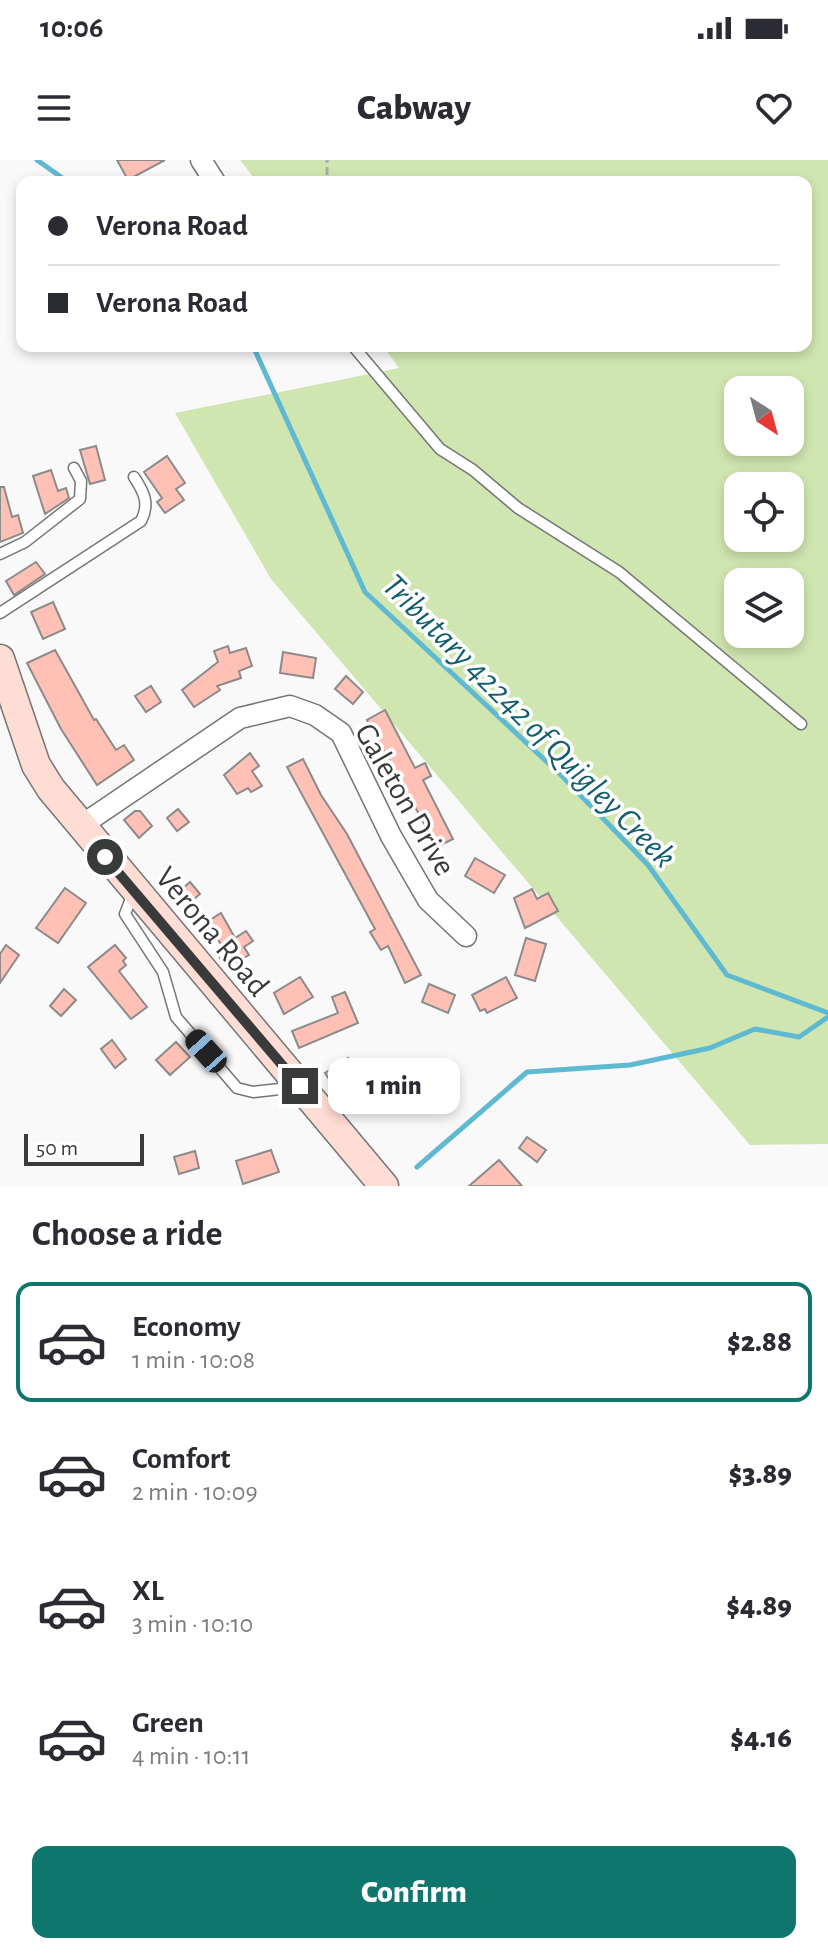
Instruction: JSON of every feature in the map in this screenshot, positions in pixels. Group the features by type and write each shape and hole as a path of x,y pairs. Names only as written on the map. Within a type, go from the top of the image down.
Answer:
{"street":[{"name":"Verona Road","path":"0,659 36,765 79,827 384,1186"},
{"name":"Galeton Drive","path":"79,827 240,718 290,706 315,715 341,733 391,836 428,900 466,936"}],"lane":[{"path":"358,352 440,449 473,470 518,508 619,572 801,724"},
{"path":"0,554 25,542 80,499 81,481 74,468"},
{"path":"0,613 141,521 147,507 144,492 134,477"},
{"path":"134,891 125,914 163,972 176,1017 237,1088 273,1092 300,1086"}],"path":[{"path":"327,160 327,175"}],"green space":[{"path":"240,160 828,160 828,1144 750,1145 271,579 175,413 399,368 387,352 812,352 812,176 252,176"}],"building":[{"path":"117,160 165,160 135,176 126,176"},
{"path":"96,446 105,480 90,484 80,450"},
{"path":"167,456 185,483 176,489 184,500 165,513 157,502 162,498 144,472"},
{"path":"51,470 58,491 66,488 69,498 45,514 33,476"},
{"path":"0,487 4,487 12,517 18,515 23,533 0,542"},
{"path":"36,562 45,574 14,595 6,581"},
{"path":"53,602 65,629 43,639 31,612"},
{"path":"228,646 230,653 246,648 252,666 239,671 241,678 217,686 220,690 194,707 182,690 218,662 214,651"},
{"path":"55,650 94,720 116,750 124,745 134,760 97,785 61,729 27,663"},
{"path":"283,652 316,658 313,678 280,673"},
{"path":"346,676 363,692 353,704 335,689"},
{"path":"151,686 161,702 146,712 135,696"},
{"path":"385,710 415,768 425,763 431,776 423,780 453,839 437,847 367,720"},
{"path":"250,753 259,766 252,771 262,786 237,794 224,775"},
{"path":"303,759 321,795 347,834 421,975 405,983 388,946 381,950 370,932 375,929 287,767"},
{"path":"178,809 189,822 177,831 167,818"},
{"path":"135,811 140,811 152,826 139,838 124,820"},
{"path":"475,858 505,875 494,893 465,876"},
{"path":"190,882 200,894 185,907 174,896"},
{"path":"65,888 86,903 58,943 36,928"},
{"path":"532,889 537,899 548,893 558,911 525,928 514,898"},
{"path":"221,913 235,938 246,931 253,941 244,947 249,955 237,962 232,954 222,961 215,950 222,946 207,922"},
{"path":"526,938 546,944 535,981 515,975"},
{"path":"6,945 19,955 0,983 0,954"},
{"path":"115,945 126,958 123,961 126,965 119,971 147,1007 131,1019 88,967"},
{"path":"300,977 313,997 284,1014 274,993"},
{"path":"506,977 517,998 487,1013 485,1009 480,1011 472,995"},
{"path":"429,984 455,995 448,1013 422,1002"},
{"path":"64,989 76,1000 61,1016 50,1006"},
{"path":"345,992 358,1023 299,1048 292,1031 338,1013 332,997"},
{"path":"112,1040 126,1059 115,1068 101,1049"},
{"path":"176,1042 190,1057 170,1075 156,1060"},
{"path":"348,1058 361,1079 338,1093 325,1073"},
{"path":"527,1137 546,1150 537,1162 519,1148"},
{"path":"271,1150 279,1172 243,1184 236,1161"},
{"path":"195,1151 199,1168 179,1174 174,1157"},
{"path":"499,1160 522,1186 469,1186"}],"waterway":[{"name":"Tributary 42242 of Quigley Creek","path":"37,160 60,176"},
{"name":"Tributary 42242 of Quigley Creek","path":"256,352 365,592 562,776 648,865 727,975 828,1013"},
{"path":"417,1167 527,1072 630,1065 710,1048 755,1029 799,1037 828,1017"}],"route":[{"path":"105,857 300,1086"}]}
